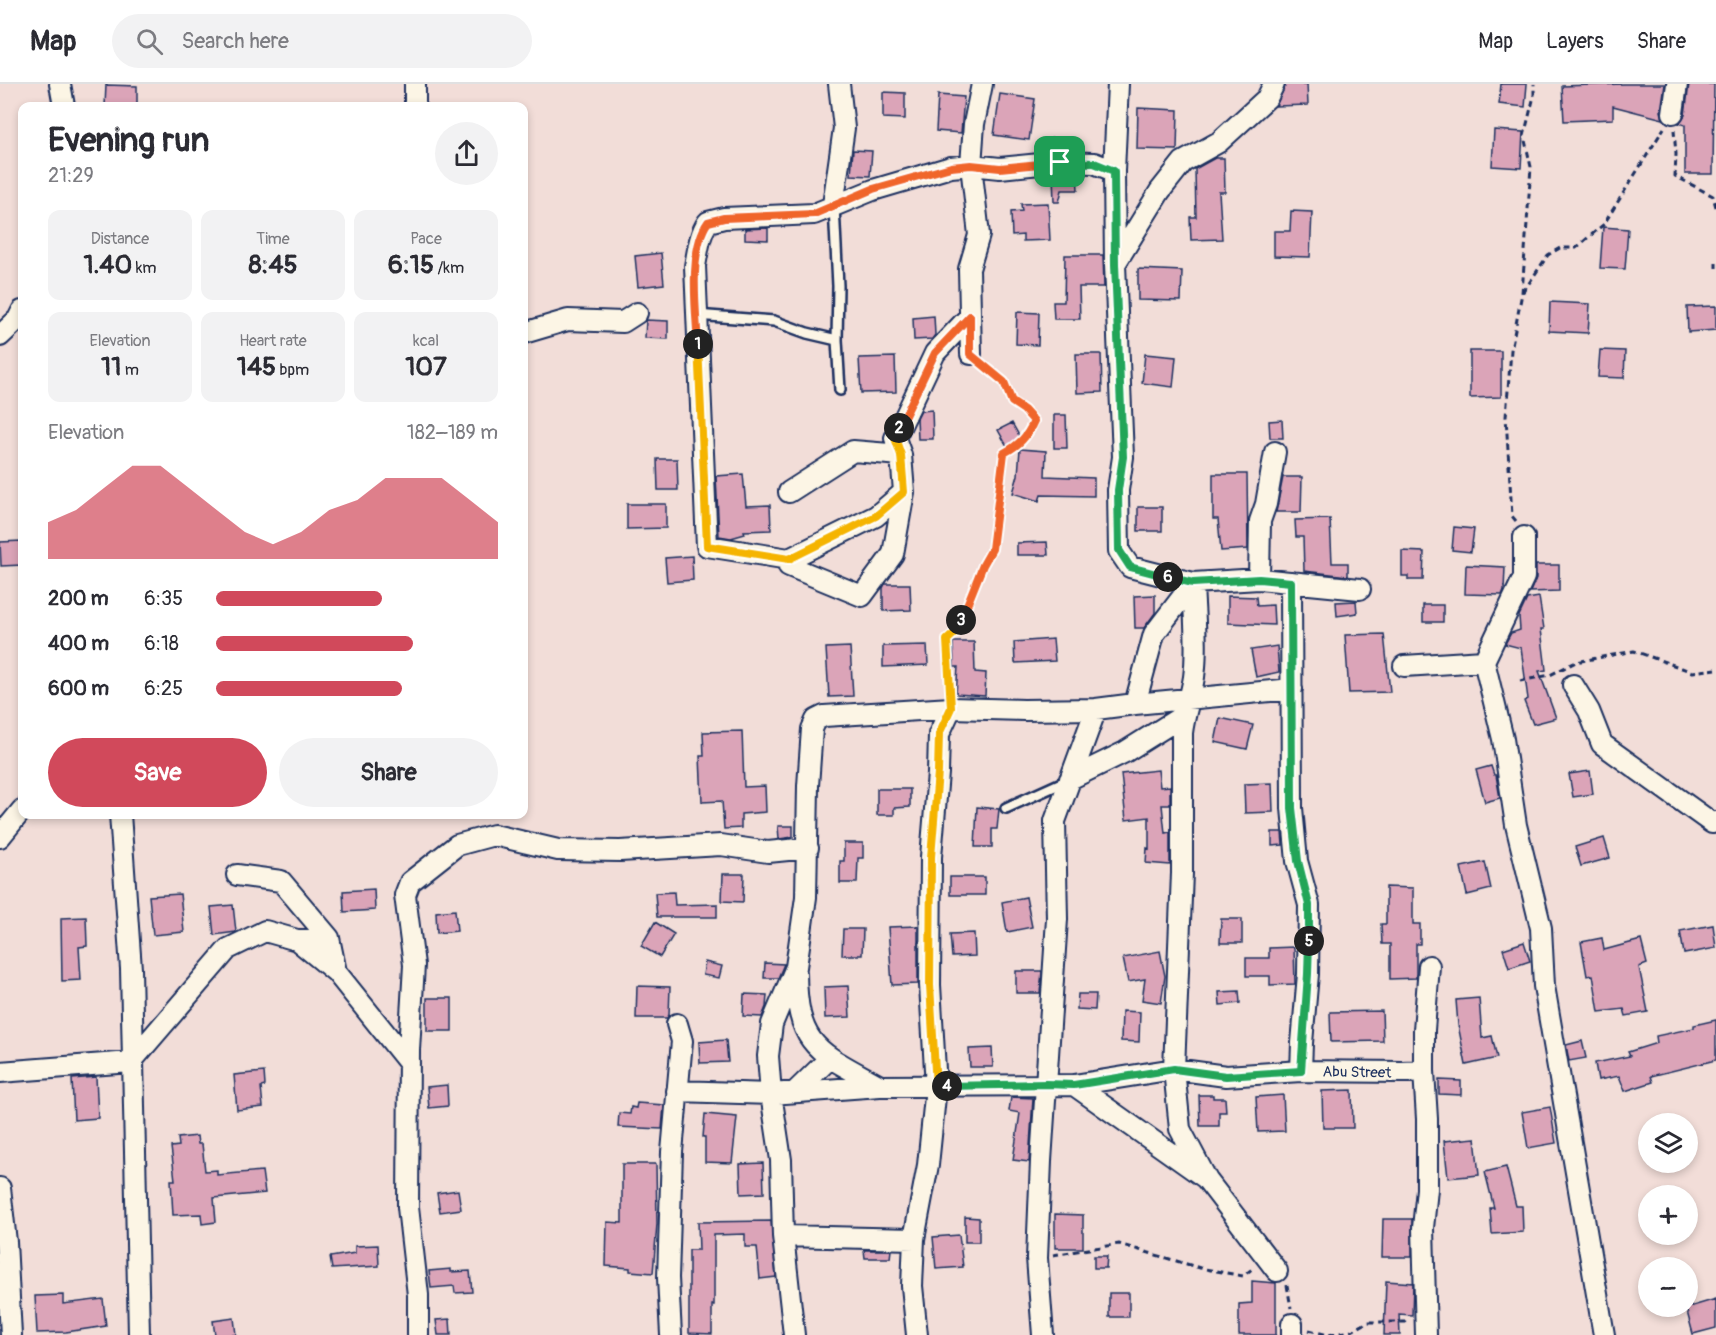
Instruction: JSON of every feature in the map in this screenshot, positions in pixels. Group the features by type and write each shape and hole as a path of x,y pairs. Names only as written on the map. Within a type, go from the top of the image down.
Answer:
{"street":[{"path":"60,84 63,102"},
{"path":"415,84 415,102"},
{"path":"833,205 844,128 839,84"},
{"path":"970,354 969,269 979,235 971,165 974,124 982,84"},
{"path":"1118,84 1114,171 1115,264 1123,457 1118,490 1119,550 1130,567 1193,583 1259,579 1360,589"},
{"path":"1115,264 1160,191 1183,162 1219,142 1267,98 1274,84"},
{"path":"1673,113 1677,84"},
{"path":"904,492 876,516 789,559 707,546 696,315 696,266 703,228 708,222 724,218 814,214 873,189 951,167 971,165 1000,168 1060,162 1094,163 1114,171"},
{"path":"528,332 568,320 623,322 636,313"},
{"path":"789,559 789,566 862,596 893,554 904,492 901,455 895,438 914,393 935,353 970,316"},
{"path":"0,336 18,320"},
{"path":"789,492 854,451 901,455"},
{"path":"1259,579 1260,521 1266,504 1275,452"},
{"path":"1524,537 1524,577 1484,661 1503,739 1516,825 1541,928 1544,986 1604,1335"},
{"name":"Abu Street","path":"1291,582 1292,808 1298,861 1309,905 1308,974 1301,1071 1424,1071"},
{"path":"1135,704 1154,634 1193,583"},
{"path":"1193,583 1194,676 1182,733 1182,873 1174,1069 1180,1129 1207,1180 1277,1271"},
{"path":"1404,666 1484,661"},
{"path":"1573,685 1589,711 1602,744 1712,823 1716,822"},
{"path":"880,1086 819,1051 810,1040 801,1021 796,997 796,967 806,897 808,786 812,729 816,720 824,716 951,708 1096,709 1135,704 1187,707 1292,689"},
{"path":"1070,779 1125,752 1187,707"},
{"path":"917,1335 912,1286 914,1239 928,1165 936,1087 930,985 931,857 939,734 951,708"},
{"path":"1043,1335 1038,1258 1057,919 1054,821 1096,709"},
{"path":"0,837 18,815"},
{"path":"120,819 131,969 131,1062 139,1335"},
{"path":"418,1335 418,1295 408,1207 409,1063 414,965 405,895 410,882 457,845 494,835 558,850 620,851 721,845 768,852 808,848"},
{"path":"237,875 281,881 329,938 336,972"},
{"path":"0,1072 131,1062 228,949 265,931 297,940 329,938"},
{"path":"297,940 336,972 409,1063"},
{"path":"1421,1332 1423,1228 1427,1189 1424,1030 1429,966"},
{"path":"794,1335 783,1236 781,1160 768,1056 770,1033 796,967"},
{"path":"670,1335 668,1278 672,1152 682,1041 676,1024"},
{"path":"795,1092 830,1058"},
{"path":"677,1091 771,1094 880,1086 1074,1085 1174,1069 1226,1076 1301,1071"},
{"path":"1074,1085 1207,1180"},
{"path":"0,1194 11,1335"},
{"path":"783,1236 914,1239"}],"lane":[{"path":"833,205 838,286 837,340 840,390"},
{"path":"696,315 774,321 807,333 837,340"},
{"path":"1006,808 1070,779"}],"path":[{"path":"1524,537 1512,516 1506,417 1511,350 1522,293 1531,166 1524,136 1534,96 1534,84"},
{"path":"1522,293 1548,255 1560,248 1576,248 1604,224 1673,113"},
{"path":"1673,113 1677,154 1675,176 1713,196 1716,207"},
{"path":"1716,263 1716,268"},
{"path":"951,708 947,640 957,631 983,565 992,549 1004,453 1017,447 1028,435 1034,421 1012,402 1004,382 970,354"},
{"path":"1520,681 1550,675 1576,662 1634,651 1693,672 1716,669"},
{"path":"1038,1258 1119,1244 1200,1268 1243,1276 1254,1268 1277,1271 1289,1288 1292,1329 1329,1335 1352,1330 1368,1322 1379,1321 1411,1322 1421,1332"}],"building":[{"path":"1286,84 1307,84 1308,105 1276,106"},
{"path":"1501,84 1527,84 1525,107 1499,104"},
{"path":"1665,84 1661,111 1663,119 1613,106 1613,119 1564,121 1562,86"},
{"path":"1689,84 1714,84 1713,174 1685,174 1685,125 1679,123 1685,115"},
{"path":"106,85 137,86 137,102 105,102"},
{"path":"883,92 905,93 905,119 883,118"},
{"path":"1000,94 1035,99 1029,140 994,135"},
{"path":"938,95 964,97 961,133 936,131"},
{"path":"1138,108 1178,110 1177,150 1137,149"},
{"path":"1494,130 1523,132 1521,168 1492,166"},
{"path":"1052,138 1072,141 1070,150 1050,151"},
{"path":"853,150 872,151 870,176 851,175"},
{"path":"1215,158 1224,158 1225,192 1219,192 1222,239 1191,240 1190,217 1196,217 1195,169"},
{"path":"1053,175 1077,175 1078,190 1062,190 1059,202 1054,202"},
{"path":"1048,203 1050,240 1023,241 1023,235 1012,236 1011,212 1022,211 1021,204"},
{"path":"1291,211 1312,212 1310,257 1274,256 1274,231 1290,231"},
{"path":"1603,227 1628,229 1625,269 1600,268"},
{"path":"768,228 768,240 745,239 745,229"},
{"path":"661,253 664,284 638,287 635,256"},
{"path":"1065,255 1103,255 1104,287 1079,287 1080,319 1054,319 1053,302 1064,302"},
{"path":"1138,269 1182,271 1181,301 1138,300"},
{"path":"1550,302 1590,304 1588,333 1549,331"},
{"path":"1716,306 1716,330 1688,332 1687,307"},
{"path":"1017,312 1039,313 1038,345 1016,344"},
{"path":"934,316 935,335 932,339 914,340 913,318"},
{"path":"646,320 668,321 668,339 645,338"},
{"path":"1600,350 1625,351 1624,378 1598,377"},
{"path":"1470,351 1501,351 1501,397 1470,398"},
{"path":"1076,354 1101,354 1102,392 1077,393"},
{"path":"1145,354 1176,357 1173,387 1142,383"},
{"path":"895,357 896,392 861,393 859,358"},
{"path":"932,410 933,439 918,439 917,419 921,411"},
{"path":"1054,415 1066,415 1067,448 1054,448"},
{"path":"1282,420 1283,438 1270,438 1269,421"},
{"path":"1012,423 1021,439 1007,446 998,430"},
{"path":"1020,449 1046,451 1045,476 1094,478 1094,496 1041,495 1039,501 1013,493 1018,475"},
{"path":"657,459 677,459 678,490 658,490"},
{"path":"743,474 746,506 770,505 771,530 744,531 745,534 731,538 719,536 716,476"},
{"path":"1213,474 1247,474 1248,549 1221,551 1218,519 1213,519"},
{"path":"1283,477 1302,477 1301,512 1276,512"},
{"path":"627,504 666,504 666,528 627,529"},
{"path":"1138,507 1162,507 1162,531 1138,531"},
{"path":"1330,519 1332,563 1348,563 1348,576 1304,571 1303,537 1296,537 1295,520"},
{"path":"1454,527 1474,529 1471,552 1452,550"},
{"path":"18,541 18,565 1,566 0,542"},
{"path":"1047,542 1048,555 1017,555 1017,543"},
{"path":"1402,551 1424,552 1423,580 1408,580 1408,576 1402,576"},
{"path":"692,556 693,580 667,582 665,558"},
{"path":"1466,565 1505,567 1502,595 1465,594"},
{"path":"1536,565 1559,565 1559,591 1530,592 1536,578"},
{"path":"885,584 910,584 911,610 883,611"},
{"path":"1155,595 1155,613 1144,628 1135,628 1134,596"},
{"path":"1228,596 1256,597 1257,606 1273,605 1274,625 1228,623"},
{"path":"1539,597 1544,629 1541,629 1546,670 1539,671 1556,718 1533,724 1524,701 1528,699 1521,648 1505,644 1511,633 1520,630 1519,616 1527,599"},
{"path":"1356,601 1357,613 1337,616 1336,602"},
{"path":"1423,605 1443,605 1443,622 1423,622"},
{"path":"1384,634 1390,692 1349,693 1345,635"},
{"path":"1053,639 1055,661 1015,663 1014,642"},
{"path":"953,642 974,642 975,672 986,673 985,696 956,694 958,667 954,667"},
{"path":"927,645 928,665 883,667 883,646"},
{"path":"1277,646 1279,672 1256,677 1251,650"},
{"path":"850,647 853,696 829,697 826,648"},
{"path":"1220,718 1253,725 1247,749 1215,742"},
{"path":"742,731 744,787 765,786 766,812 741,814 741,828 724,829 722,801 702,802 700,756 704,756 703,732"},
{"path":"1491,766 1496,775 1500,798 1485,802 1476,770"},
{"path":"1158,770 1160,787 1170,786 1170,805 1162,805 1165,833 1170,832 1170,865 1146,863 1147,848 1149,849 1149,817 1126,820 1121,774"},
{"path":"1590,771 1593,794 1573,797 1569,774"},
{"path":"1272,783 1273,812 1245,813 1244,784"},
{"path":"877,789 910,789 910,807 894,808 894,815 877,815"},
{"path":"977,807 999,809 997,829 992,829 992,847 975,847"},
{"path":"778,826 793,826 793,837 779,839"},
{"path":"1272,832 1282,832 1283,845 1272,846"},
{"path":"1604,838 1610,858 1581,866 1575,847"},
{"path":"844,843 863,843 863,858 858,858 857,883 840,883 840,861 844,861"},
{"path":"1485,862 1491,889 1467,895 1461,867"},
{"path":"723,874 744,874 743,902 722,901"},
{"path":"950,877 985,877 985,895 950,895"},
{"path":"1386,887 1413,888 1413,924 1420,924 1420,944 1416,944 1416,978 1390,979 1390,944 1382,944 1381,924 1386,924"},
{"path":"374,889 375,910 344,912 343,891"},
{"path":"674,892 675,905 717,904 717,917 657,917 655,893"},
{"path":"180,894 184,932 153,935 149,896"},
{"path":"1026,897 1032,927 1007,932 1002,902"},
{"path":"233,905 236,932 214,935 211,907"},
{"path":"455,910 457,931 437,933 436,912"},
{"path":"86,917 87,946 79,947 81,980 62,981 61,918"},
{"path":"1221,919 1242,919 1242,943 1220,943"},
{"path":"655,922 674,934 660,957 641,946"},
{"path":"1713,925 1716,948 1684,954 1680,931"},
{"path":"918,926 918,984 892,985 888,927"},
{"path":"843,929 863,929 862,955 842,955"},
{"path":"974,933 975,956 952,957 950,934"},
{"path":"1602,938 1604,950 1641,940 1647,964 1639,967 1648,1012 1626,1016 1624,1009 1599,1012 1593,975 1587,976 1581,942"},
{"path":"1524,942 1530,961 1509,968 1503,949"},
{"path":"1294,947 1295,984 1270,985 1270,976 1246,976 1246,958 1269,958 1269,948"},
{"path":"1160,951 1165,976 1161,1003 1142,1000 1145,979 1128,982 1123,958"},
{"path":"705,962 722,966 719,978 703,975"},
{"path":"765,963 784,964 778,978 764,978"},
{"path":"1016,971 1042,971 1040,993 1016,993"},
{"path":"637,986 670,987 667,1018 636,1018"},
{"path":"848,986 850,1017 825,1018 824,987"},
{"path":"1239,991 1240,1003 1220,1005 1219,992"},
{"path":"744,994 767,995 762,1017 743,1016"},
{"path":"1078,994 1096,994 1095,1010 1077,1009"},
{"path":"427,998 452,998 452,1031 427,1031"},
{"path":"1479,998 1482,1038 1492,1036 1497,1058 1466,1065 1458,1025 1456,1000"},
{"path":"1122,1011 1140,1012 1139,1042 1121,1041"},
{"path":"1382,1011 1383,1041 1331,1042 1330,1012"},
{"path":"1716,1020 1716,1060 1651,1076 1653,1082 1625,1091 1619,1076 1598,1080 1595,1063 1630,1056 1628,1052 1657,1043 1656,1036 1694,1028 1694,1025"},
{"path":"726,1040 728,1062 700,1063 699,1042"},
{"path":"1582,1041 1586,1058 1569,1061 1566,1045"},
{"path":"992,1048 993,1067 970,1067 969,1049"},
{"path":"264,1072 265,1086 261,1087 263,1107 237,1110 234,1075"},
{"path":"96,1077 98,1118 74,1120 72,1079"},
{"path":"1439,1080 1461,1081 1461,1095 1439,1094"},
{"path":"447,1085 448,1106 429,1108 427,1087"},
{"path":"1352,1090 1353,1128 1323,1128 1322,1091"},
{"path":"1199,1095 1225,1098 1226,1112 1219,1112 1219,1126 1200,1126"},
{"path":"1283,1095 1285,1131 1258,1132 1256,1097"},
{"path":"1011,1097 1033,1098 1029,1162 1013,1160 1020,1113 1009,1111"},
{"path":"637,1103 664,1105 662,1129 618,1127 619,1113 630,1114 631,1107 636,1108"},
{"path":"1550,1107 1556,1143 1528,1148 1522,1112"},
{"path":"705,1114 737,1117 732,1163 705,1162 705,1137 703,1137"},
{"path":"197,1136 198,1144 202,1144 205,1171 217,1170 217,1175 262,1171 265,1193 214,1198 216,1222 202,1224 201,1214 173,1215 171,1180 175,1180 171,1147 179,1146 178,1138"},
{"path":"1475,1138 1479,1175 1448,1178 1444,1141"},
{"path":"763,1163 764,1193 741,1194 740,1164"},
{"path":"622,1164 656,1164 657,1224 653,1273 606,1266 607,1222 622,1223"},
{"path":"1506,1167 1516,1206 1522,1206 1523,1232 1492,1234 1490,1208 1494,1208 1485,1172"},
{"path":"458,1190 461,1209 440,1212 437,1193"},
{"path":"1055,1214 1083,1215 1083,1248 1055,1248"},
{"path":"965,1217 979,1218 979,1242 965,1242"},
{"path":"1383,1219 1412,1219 1412,1257 1382,1257"},
{"path":"771,1221 776,1277 760,1279 757,1247 745,1247 745,1234 714,1235 712,1334 689,1333 689,1250 699,1250 698,1222"},
{"path":"959,1235 963,1267 936,1269 933,1237"},
{"path":"378,1245 379,1266 332,1269 330,1257 355,1253 355,1246"},
{"path":"864,1250 891,1250 890,1258 865,1258"},
{"path":"1094,1256 1107,1256 1106,1268 1094,1268"},
{"path":"451,1269 451,1272 470,1271 472,1292 455,1293 454,1286 431,1288 429,1271"},
{"path":"1252,1281 1276,1283 1276,1335 1239,1335 1239,1304 1252,1303"},
{"path":"1386,1281 1413,1283 1412,1315 1399,1314 1400,1335 1384,1335"},
{"path":"1109,1293 1129,1293 1129,1317 1109,1317"},
{"path":"63,1295 63,1304 103,1299 106,1326 66,1332 37,1333 35,1296"},
{"path":"1716,1299 1716,1328 1693,1334 1688,1317 1698,1317 1698,1304"},
{"path":"234,1318 236,1335 215,1335 213,1321"},
{"path":"450,1319 451,1335 438,1335 436,1320"}],"route":[{"path":"1060,162 1094,163 1114,171 1115,264 1123,457 1118,490 1119,550 1130,567 1193,583 1259,579 1291,582 1292,808 1298,861 1309,905 1308,974 1301,1071 1226,1076 1174,1069 1074,1085 936,1087 930,985 931,857 939,734 951,708 947,640 957,631 983,565 992,549 1004,453 1017,447 1028,435 1034,421 1012,402 1004,382 970,354 970,316 935,353 914,393 895,438 901,455 904,492 876,516 789,559 707,546 701,432 701,380 696,315 696,266 699,242 703,228 708,222 724,218 814,214 873,189 951,167 971,165 1000,168 1060,162"}]}
